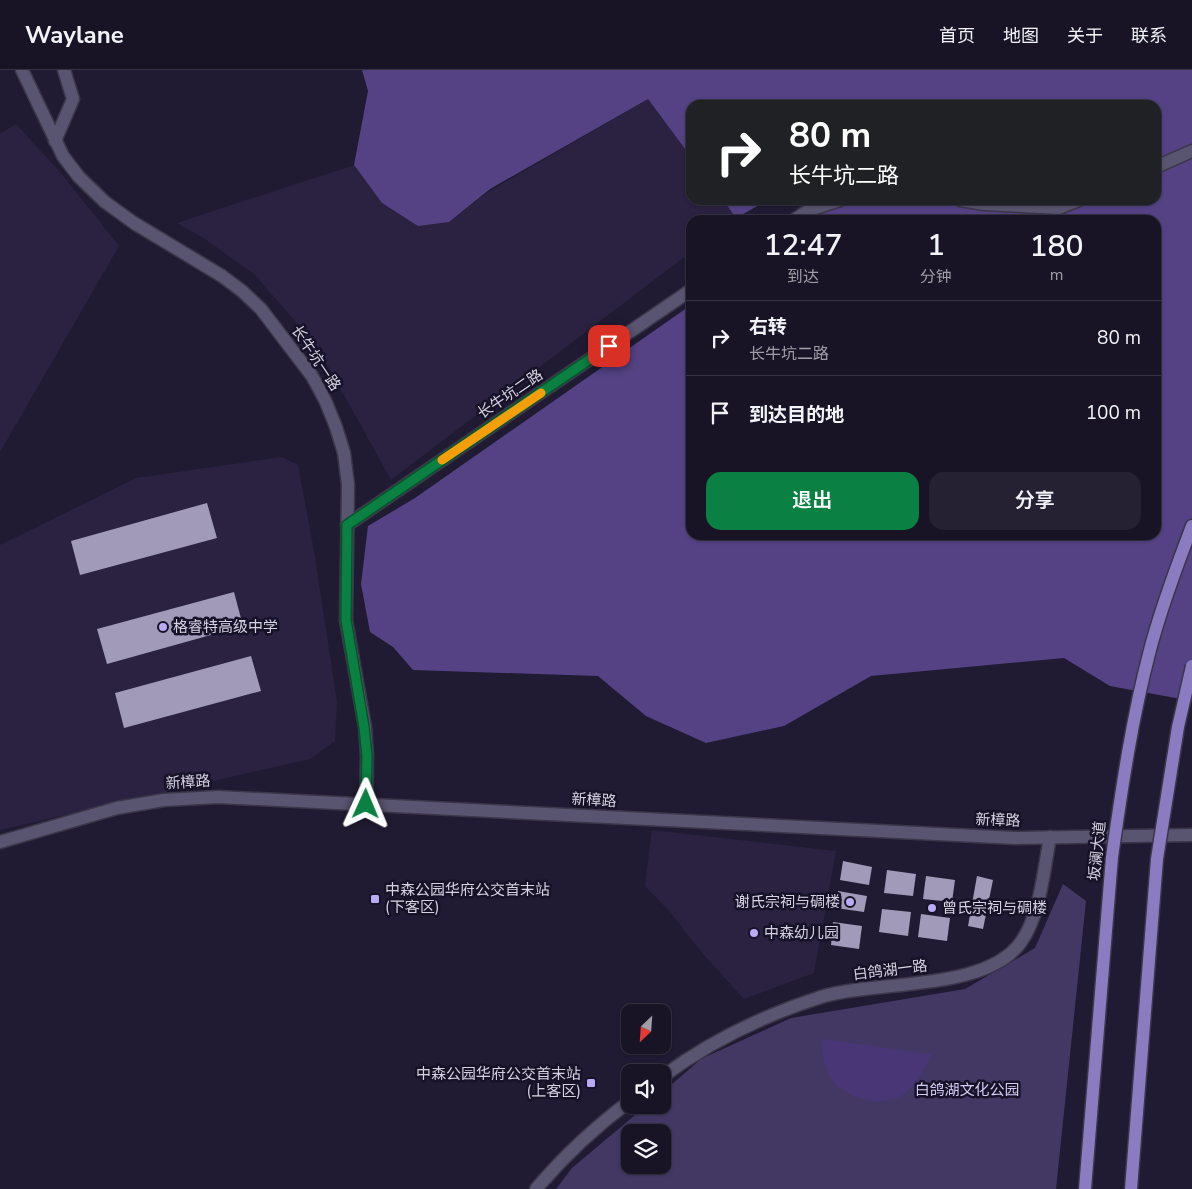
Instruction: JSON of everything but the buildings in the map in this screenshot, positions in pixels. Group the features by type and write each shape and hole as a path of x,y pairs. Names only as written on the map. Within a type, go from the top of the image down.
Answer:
{"main road":[{"name":"坂澜大道","path":"1085,1189 1112,857 1119,806 1131,734 1150,649 1192,526"},
{"path":"1131,1189 1157,859 1178,727 1192,666"}],"street":[{"name":"长牛坑一路","path":"22,70 63,156 79,177 105,202 134,223 222,276 242,291 261,309 312,376 325,400 336,426 344,453 348,485 346,620 364,727 367,756 366,804"},
{"path":"56,141 73,98 64,70"},
{"path":"1161,165 1192,151"},
{"path":"802,215 809,210 824,205"},
{"path":"1003,205 1059,208 1067,205"},
{"name":"长牛坑二路","path":"347,525 686,293"},
{"name":"新樟路","path":"0,842 117,808 164,800 218,797 1015,838 1192,835"},
{"name":"白鸽湖一路","path":"671,1071 718,1041 787,1008 823,996 855,989 945,979 969,974 1007,957 1021,942 1032,920 1050,837"},
{"path":"536,1189 556,1166 586,1137 621,1108"}],"shaded area":[{"path":"362,70 1192,70 1192,701 1110,686 1064,658 871,676 784,726 706,743 646,716 598,676 413,670 393,647 370,632 361,584 368,526 415,498 686,308 686,540 1161,540 1161,215 819,215 814,205 1161,205 1161,100 686,100 686,150 648,99 490,189 449,222 418,226 382,203 354,165 368,91"},
{"path":"648,99 686,150 686,205 727,205 734,215 686,215 686,256 391,480 328,366 295,321 254,274 205,239 177,223 354,165 382,203 449,222 485,194"},
{"path":"16,124 60,172 119,246 0,452 0,134"},
{"path":"727,205 759,205 741,215 734,215"},
{"name":"格睿特高级中学","path":"282,457 298,465 314,551 337,702 335,741 310,759 0,830 0,545 136,478"},
{"name":"中森幼儿园","path":"652,830 836,851 814,973 744,999 703,954 670,912 645,886"},
{"path":"821,1039 931,1054 922,1074 909,1090 890,1100 869,1100 858,1098 848,1093 832,1080 825,1065"}],"green space":[{"name":"白鸽湖文化公园","path":"1063,884 1086,901 1056,1189 556,1189 572,1168 621,1127 621,1174 671,1174 671,1124 624,1124 636,1114 671,1114 671,1085 701,1059 791,1018 965,989 1035,948"}],"slow traffic":[{"path":"442,460 541,393"}],"place":[{"name":"格睿特高级中学","path":"163,627"},
{"name":"中森公园华府公交首末站 (下客区)","path":"375,899"},
{"name":"谢氏宗祠与碉楼","path":"850,902"},
{"name":"曾氏宗祠与碉楼","path":"932,908"},
{"name":"中森幼儿园","path":"754,933"},
{"name":"中森公园华府公交首末站 (上客区)","path":"591,1083"}],"route":[{"path":"366,804 367,756 364,727 346,620 347,525 609,346"}]}
